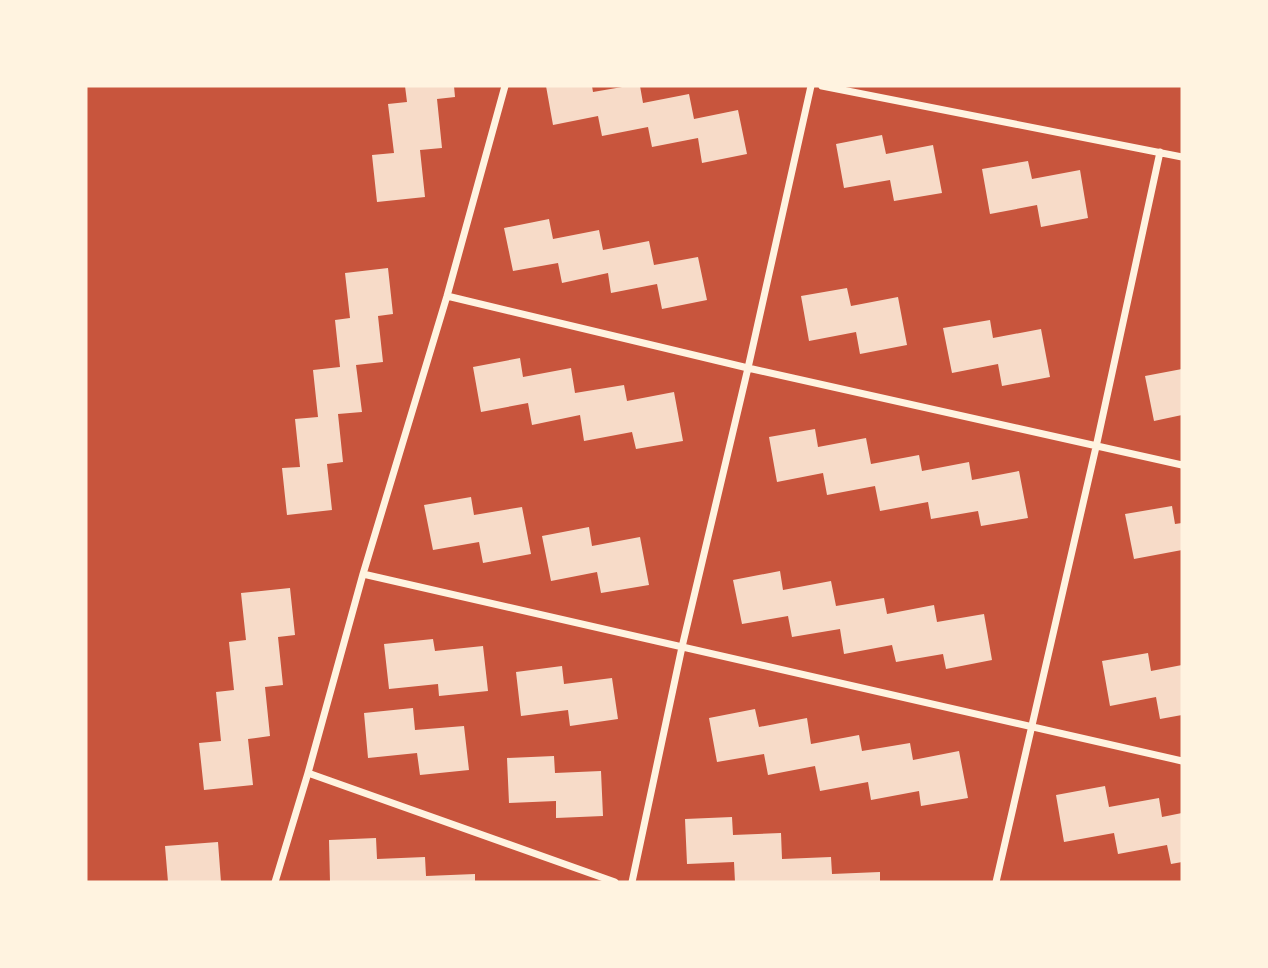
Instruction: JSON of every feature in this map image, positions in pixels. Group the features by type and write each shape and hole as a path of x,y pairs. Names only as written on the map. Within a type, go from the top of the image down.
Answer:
{"street":[{"path":"275,882 363,574 447,296 505,86"},
{"path":"632,882 682,648 811,86"},
{"path":"822,86 1182,157"},
{"path":"996,882 1096,447 1160,152"},
{"path":"447,296 748,368 1182,465"},
{"path":"363,574 1182,761"},
{"path":"308,773 615,882"}],"building":[{"path":"405,86 454,86 455,97 437,99 442,148 420,150 425,197 377,202 372,155 394,153 388,104 407,102"},
{"path":"546,86 592,86 593,92 640,86 643,103 689,94 694,119 738,110 747,154 702,163 698,138 652,147 648,127 602,136 598,116 553,125"},
{"path":"882,135 886,154 933,145 942,193 894,201 890,180 844,188 836,144"},
{"path":"1028,161 1032,179 1080,170 1088,218 1041,227 1037,205 990,214 982,169"},
{"path":"549,219 553,239 599,230 603,250 649,241 654,265 698,257 707,300 662,309 657,284 611,293 608,273 562,283 558,263 513,271 504,228"},
{"path":"388,268 393,314 378,316 383,362 356,365 362,412 338,414 343,462 327,464 332,510 287,515 282,468 300,467 295,419 318,417 313,370 340,367 335,320 350,318 345,273"},
{"path":"847,288 851,306 898,297 907,345 860,354 856,332 809,341 801,296"},
{"path":"990,320 993,338 1041,329 1050,377 1002,386 998,364 952,373 943,328"},
{"path":"520,358 523,377 571,368 575,393 624,385 627,401 674,392 683,441 636,449 632,432 584,441 580,415 532,425 528,403 481,412 473,367"},
{"path":"1182,369 1182,415 1154,421 1145,376"},
{"path":"815,429 818,447 866,438 871,464 919,455 922,471 969,462 972,480 1019,471 1028,518 981,526 978,511 931,519 928,502 880,511 875,486 827,495 823,473 777,482 769,437"},
{"path":"471,497 474,515 522,507 531,554 483,563 479,542 433,550 424,505"},
{"path":"1172,506 1175,524 1182,523 1182,550 1134,559 1125,514"},
{"path":"589,527 592,546 640,537 649,585 601,593 597,572 551,581 542,536"},
{"path":"780,571 783,590 831,581 836,606 884,598 887,614 934,605 937,622 984,614 992,660 946,669 943,654 896,662 892,645 844,654 840,629 792,637 788,616 742,624 733,580"},
{"path":"290,588 295,635 278,637 283,685 265,687 270,736 248,739 253,785 204,790 199,743 221,741 216,692 234,690 229,642 246,640 241,593"},
{"path":"433,639 435,651 483,646 488,691 439,696 438,684 389,689 384,644"},
{"path":"1148,653 1151,671 1182,665 1182,715 1160,719 1156,697 1110,706 1102,661"},
{"path":"562,666 564,684 612,678 618,719 570,726 568,710 521,716 516,672"},
{"path":"413,708 415,730 464,726 469,770 420,775 417,753 368,758 364,713"},
{"path":"755,709 759,727 807,718 811,744 859,735 862,751 910,743 913,760 959,751 968,798 921,806 919,791 871,800 868,782 820,791 815,766 768,775 764,754 717,762 709,718"},
{"path":"554,756 555,773 601,771 603,816 556,818 556,801 509,803 507,758"},
{"path":"1105,786 1109,807 1159,798 1162,817 1182,813 1182,862 1171,864 1167,845 1118,854 1114,833 1064,842 1056,795"},
{"path":"732,817 733,835 781,833 782,859 831,857 832,874 880,872 880,882 735,882 734,862 687,864 685,819"},
{"path":"376,838 377,859 425,857 426,876 475,874 475,882 330,882 329,840"},
{"path":"218,842 221,882 168,882 165,846"}]}
